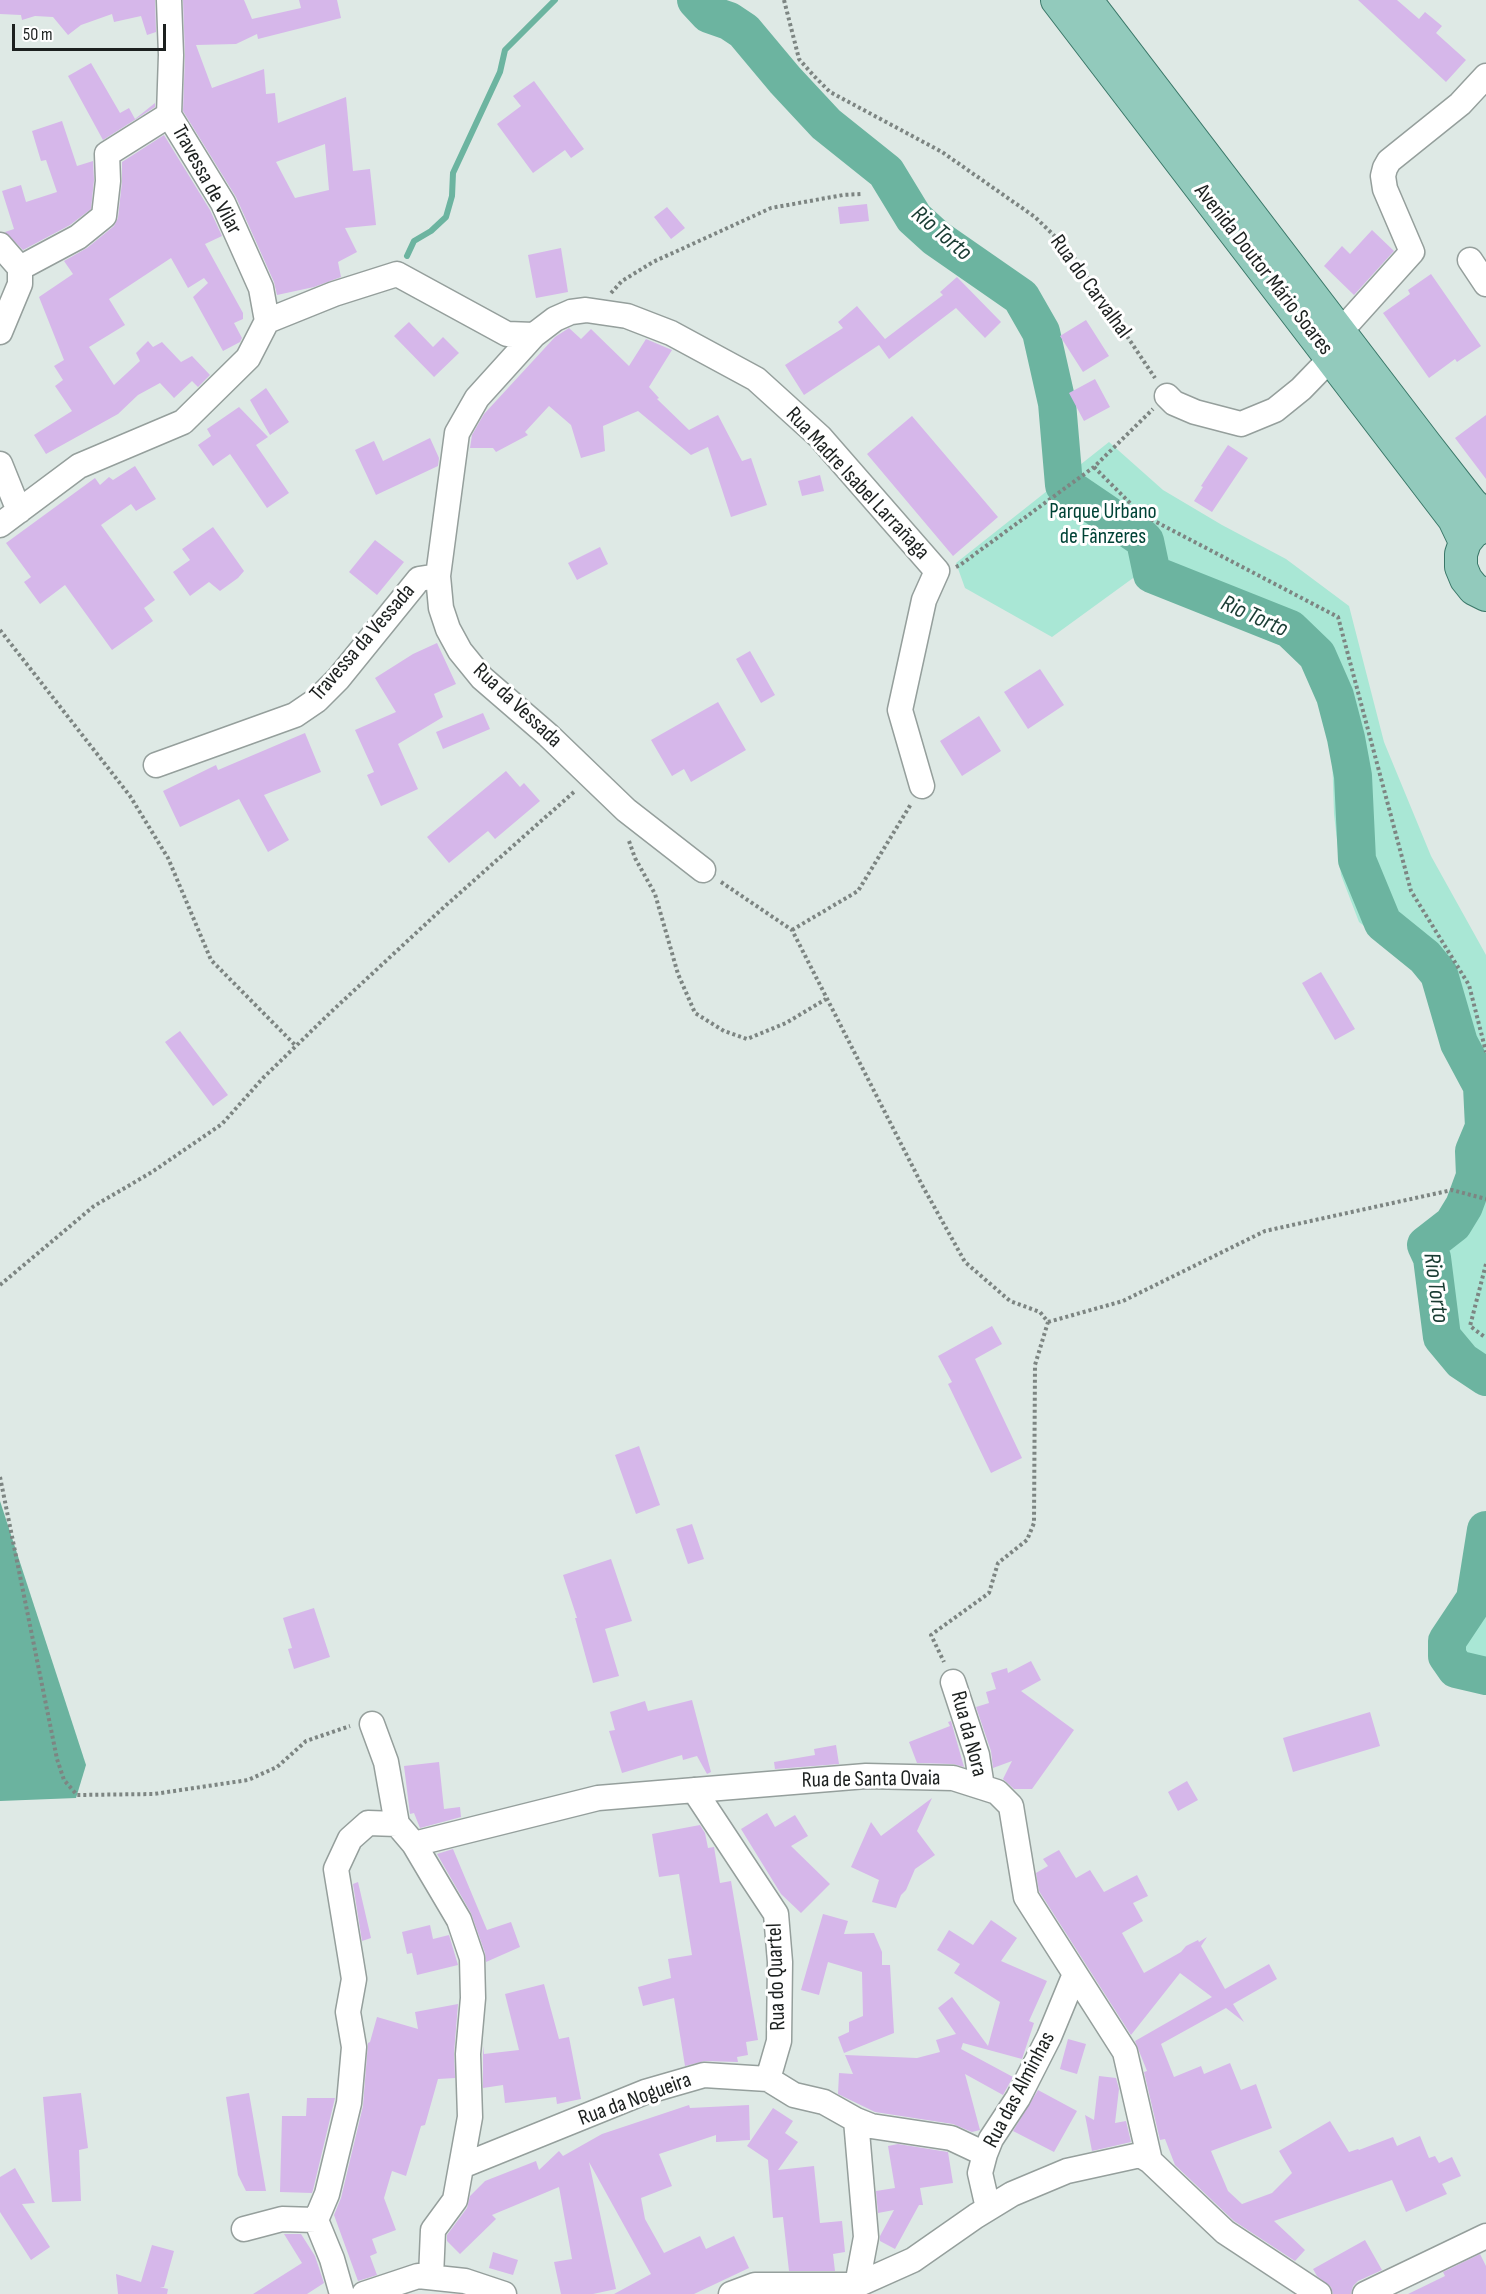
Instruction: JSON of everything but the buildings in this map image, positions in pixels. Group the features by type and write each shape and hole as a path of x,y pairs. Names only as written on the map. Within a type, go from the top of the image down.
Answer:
{"main road":[{"name":"Avenida Doutor Mário Soares","path":"1057,0 1335,345 1472,504 1486,516"},
{"name":"Avenida Doutor Mário Soares","path":"1086,0 1335,345 1454,519 1476,533 1461,554 1461,567 1466,579 1474,589 1486,595"}],"street":[{"name":"Travessa de Vilar","path":"169,0 171,55 169,115 223,203 261,288 267,321"},
{"path":"1160,402 1174,403 1195,412 1241,424 1275,410 1301,389 1412,252 1385,189 1383,176 1389,161 1460,104 1486,76"},
{"path":"20,268 78,237 104,216 108,181 107,154 169,115"},
{"path":"0,245 20,268 20,284 0,332"},
{"path":"1470,260 1486,284"},
{"path":"0,525 79,466 183,422 248,358 267,321 334,294 397,274 507,334 534,335"},
{"name":"Rua Madre Isabel Larrañaga","path":"534,335 555,319 571,312 586,310 627,316 671,333 756,379 820,437 937,571 924,600 900,710 922,786"},
{"name":"Rua da Vessada","path":"534,335 477,398 457,433 438,576 441,608 448,629 460,651 482,678 548,735 626,810 703,870"},
{"path":"0,464 20,510"},
{"name":"Travessa da Vessada","path":"156,765 295,715 317,700 338,679 419,579 438,576"},
{"name":"Rua da Nora","path":"953,1682 977,1755 982,1787"},
{"path":"372,1724 386,1762 397,1824 414,1845 459,1920 472,1958 473,1998 468,2054 470,2117 455,2200 433,2230 431,2277"},
{"name":"Rua de Santa Ovaia","path":"414,1845 598,1798 866,1776 953,1778 997,1792 1011,1806 1026,1897 1125,2052 1150,2161"},
{"name":"Rua do Quartel","path":"694,1790 776,1914 780,1962 779,2041 768,2079"},
{"path":"342,2294 332,2259 316,2220 327,2194 348,2103 354,2047 348,2012 354,1979 336,1869 350,1839 368,1823 397,1824"},
{"name":"Rua das Alminhas","path":"988,2208 980,2173 985,2154 991,2139 1018,2098 1049,2037 1075,1974"},
{"name":"Rua da Nogueira","path":"462,2166 645,2092 704,2075 768,2079 794,2095 824,2102 871,2126 951,2138 985,2154"},
{"path":"854,2289 867,2237 856,2120"},
{"path":"731,2294 755,2285 854,2289 913,2260 1012,2194 1067,2171 1140,2155 1150,2161 1225,2232 1319,2294"},
{"path":"244,2229 282,2220 316,2220"},
{"path":"1365,2294 1486,2236"},
{"path":"364,2294 418,2276 465,2281 504,2294"}],"path":[{"name":"Rua do Carvalhal","path":"784,0 799,58 830,92 942,152 1035,217 1069,250 1160,402"},
{"path":"600,312 612,290 653,262 771,208 861,194"},
{"path":"937,571 960,566 1094,467 1160,402"},
{"path":"1094,467 1141,514 1338,617 1411,891 1469,985 1486,1052"},
{"path":"0,630 130,796 168,858 211,960 296,1046"},
{"path":"0,1285 94,1206 152,1172 222,1124 263,1078 296,1046 444,907 591,777"},
{"path":"792,930 858,891 922,786"},
{"path":"627,838 634,858 655,894 678,974 695,1013 724,1031 747,1039 786,1023 826,999"},
{"path":"703,870 792,930 921,1185 965,1262 1011,1301 1040,1312 1048,1322"},
{"path":"1048,1322 1123,1301 1265,1231 1452,1190 1486,1199"},
{"path":"1486,1264 1470,1326 1486,1338"},
{"path":"953,1682 931,1635 989,1593 998,1563 1027,1540 1034,1523 1035,1365 1048,1322"},
{"path":"0,1477 57,1758 64,1780 77,1795 154,1794 248,1780 277,1767 306,1741 348,1726 372,1724"}],"green space":[{"name":"Parque Urbano de Fânzeres","path":"1109,442 1163,490 1286,559 1349,606 1384,742 1431,856 1486,955 1486,1368 1469,1353 1451,1329 1447,1280 1441,1249 1450,1203 1462,1178 1468,1151 1472,1102 1441,1010 1404,957 1359,922 1341,875 1334,814 1332,754 1309,666 1270,635 1140,573 1052,637 965,588 956,563"},
{"path":"0,1501 86,1765 76,1798 0,1801"},
{"path":"1486,1601 1486,1668 1466,1660 1457,1646"}],"waterway":[{"path":"407,256 414,241 431,231 446,217 452,196 453,173 500,72 505,50 555,0"},
{"name":"Rio Torto","path":"696,0 709,14 729,21 744,31 826,124 886,172 914,218 936,238 1021,297 1041,332 1057,403 1064,485 1145,541 1152,574 1290,629 1317,655 1335,696 1346,738 1353,776 1357,860 1383,923 1425,957 1439,974 1459,1043 1482,1086 1484,1127 1474,1151 1475,1176 1464,1206 1453,1224 1426,1245 1432,1258 1442,1337 1462,1361 1486,1377"},
{"name":"Rio Torto","path":"1486,1530 1475,1599 1447,1641 1447,1656 1456,1669 1486,1676"}]}
